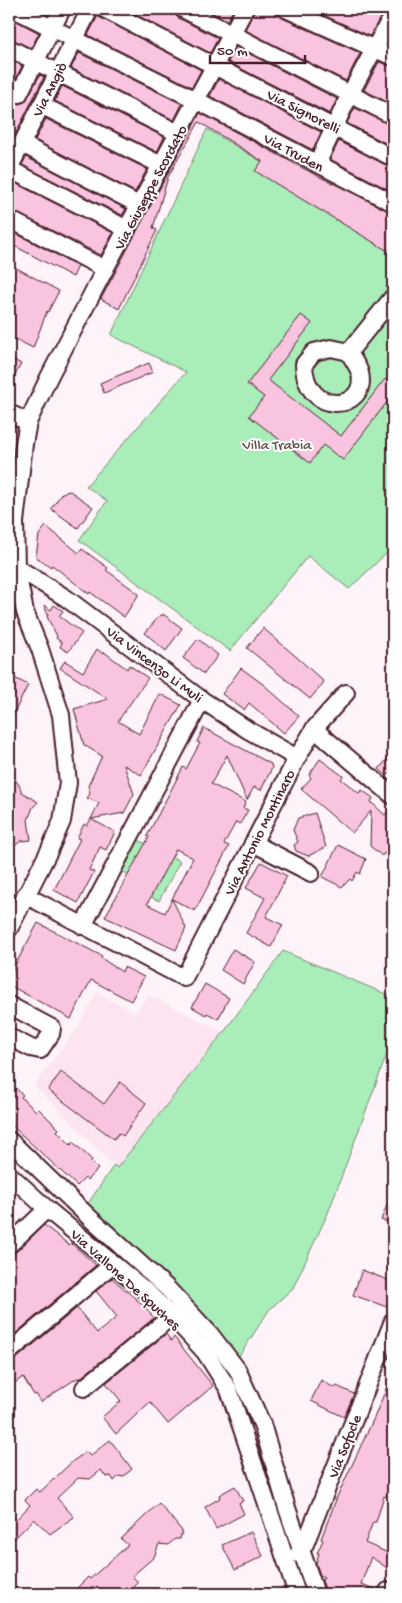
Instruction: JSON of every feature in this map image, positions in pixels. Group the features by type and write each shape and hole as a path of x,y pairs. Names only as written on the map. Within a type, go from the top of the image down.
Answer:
{"street":[{"name":"Via Truden","path":"14,9 196,100 393,204"},
{"path":"14,91 35,62 62,9"},
{"name":"Via Angiò","path":"9,169 90,9"},
{"name":"Via Signorelli","path":"104,9 393,158"},
{"path":"183,9 393,116"},
{"name":"Via Giuseppe Scordato","path":"9,929 18,899 49,851 62,821 68,783 61,715 40,650 25,612 16,567 15,522 28,422 105,269 245,9"},
{"path":"286,9 393,57"},
{"path":"317,164 389,14"},
{"path":"9,48 178,133"},
{"path":"41,104 161,165"},
{"path":"22,144 139,205"},
{"path":"9,169 127,229"},
{"path":"9,219 105,269"},
{"path":"349,352 393,297"},
{"path":"9,413 28,422"},
{"name":"Via Vincenzo Li Muli","path":"16,567 66,598 202,700 248,730 297,758"},
{"name":"Via Antonio Montinaro","path":"84,926 184,978 297,758 314,729 346,693"},
{"path":"18,899 84,926 202,700"},
{"path":"314,729 393,796"},
{"path":"253,844 310,873"},
{"path":"9,1005 52,1028 51,1034 40,1050 31,1048 9,1036"},
{"path":"9,1140 167,1288 210,1334 237,1369 262,1424 287,1508 316,1594"},
{"path":"9,1167 22,1153"},
{"name":"Via Vallone De Spuches","path":"9,1174 172,1316 204,1352 229,1390 258,1471 298,1594"},
{"path":"9,1245 47,1209"},
{"path":"9,1352 113,1264"},
{"path":"84,1388 172,1316"},
{"name":"Via Sofocle","path":"288,1568 305,1544 393,1321"}],"shaded area":[{"path":"97,992 135,1013 148,995 224,1032 117,1169 34,1085 78,1027"}],"green space":[{"name":"Villa Trabia","path":"207,129 393,240 393,547 349,589 308,556 230,651 79,540 107,501 86,486 186,372 111,335"},
{"path":"138,840 180,861 159,901 138,891 142,882 122,871"},
{"path":"283,951 393,997 393,1038 328,1213 293,1288 269,1310 238,1358 85,1208 114,1165 117,1168 224,1032"}],"building":[{"path":"125,9 173,9 174,14 178,18 218,38 210,53"},
{"path":"205,9 234,9 227,20"},
{"path":"255,9 276,9 282,18 360,53 346,81 245,30"},
{"path":"310,9 371,9 382,14 370,36"},
{"path":"98,16 201,70 192,87 88,35"},
{"path":"9,17 39,33 31,48 9,38"},
{"path":"236,47 337,99 330,114 228,62"},
{"path":"79,53 182,104 174,120 71,68"},
{"path":"9,59 22,66 15,80 9,78"},
{"path":"379,62 393,67 393,105 364,90"},
{"path":"40,75 44,77 9,147 9,100 19,104 25,102"},
{"path":"219,79 321,132 313,150 210,96"},
{"path":"62,86 164,137 157,152 55,101"},
{"path":"355,108 393,126 393,147 347,123"},
{"path":"200,113 312,173 393,213 393,254 255,171 262,161 199,122 168,177 153,228 157,230 119,309 101,299"},
{"path":"46,119 147,169 135,192 35,140"},
{"path":"339,141 393,168 393,192 330,159"},
{"path":"26,157 126,209 122,215 22,165"},
{"path":"9,180 113,233 101,255 9,209"},
{"path":"9,230 78,266 73,277 9,243"},
{"path":"9,264 59,291 47,311 33,348 9,336"},
{"path":"301,315 312,323 268,380 341,436 385,379 393,385 393,394 343,460 323,445 310,463 249,416 264,397 247,384"},
{"path":"9,357 21,364 9,386"},
{"path":"149,363 153,372 104,393 100,383"},
{"path":"70,491 93,507 78,528 51,509 62,493"},
{"path":"46,526 79,553 82,549 108,568 106,570 139,594 124,617 90,592 89,594 52,565 51,567 36,557 39,535"},
{"path":"44,605 51,610 54,605 63,611 59,616 82,633 68,652 60,647 62,643 56,638 57,636 47,617"},
{"path":"163,614 182,628 166,651 145,633"},
{"path":"263,628 324,682 310,699 247,648"},
{"path":"198,639 218,655 204,674 183,658"},
{"path":"97,649 127,669 129,665 148,678 118,721 139,734 160,694 181,705 141,775 124,765 134,794 124,813 91,819 99,803 87,798 90,794 88,786 102,756 84,745 74,709 108,699 60,668 65,661 83,672"},
{"path":"241,668 264,685 299,716 284,733 249,703 244,710 222,694"},
{"path":"9,675 28,685 9,723"},
{"path":"204,728 271,764 272,768 261,790 254,787 247,800 227,755 211,784 246,802 243,808 248,810 240,824 236,822 224,844 229,846 195,911 172,899 186,928 176,950 105,917 149,837 147,836 183,767 186,769 200,743 197,742","holes":["176,849 193,858 165,913 147,904"]},
{"path":"393,752 393,770 387,776 379,769"},
{"path":"320,759 343,776 341,779 359,793 362,790 373,798 371,802 385,815 393,806 393,861 384,853 382,856 370,846 371,811 352,833 301,789 311,778 309,775"},
{"path":"9,774 18,783 22,792 38,802 33,807 28,820 31,840 21,841 9,850"},
{"path":"315,813 326,847 308,856 296,851 294,845 298,842 293,830 298,818"},
{"path":"91,819 115,832 106,850 100,847 89,870 94,872 78,903 54,890 80,839 77,838 84,824 87,826"},
{"path":"338,845 366,859 360,874 357,872 352,881 350,879 342,887 322,877"},
{"path":"261,862 287,876 266,917 283,925 271,947 246,933 265,898 246,888"},
{"path":"38,923 102,956 101,958 122,972 124,967 144,977 131,1001 91,980 71,1019 9,985 9,976"},
{"path":"233,949 255,962 243,984 221,970"},
{"path":"205,984 229,998 218,1019 192,1007"},
{"path":"61,1072 104,1104 120,1082 146,1103 123,1136 119,1133 114,1139 48,1090"},
{"path":"9,1082 23,1095 21,1097 36,1111 39,1109 59,1129 57,1131 71,1145 73,1142 92,1160 91,1162 98,1169 87,1180 85,1178 77,1186 9,1123"},
{"path":"393,1190 393,1224 381,1220"},
{"path":"44,1225 69,1245 71,1243 96,1265 9,1339 9,1256 16,1252"},
{"path":"362,1270 393,1282 393,1290 387,1307 353,1295"},
{"path":"112,1278 144,1306 154,1318 79,1379 77,1378 41,1402 36,1394 34,1395 23,1377 9,1387 9,1362 15,1360 77,1308 97,1333 117,1317 96,1291"},
{"path":"166,1334 171,1341 174,1337 213,1386 168,1424 150,1402 116,1434 102,1417 121,1401 106,1383"},
{"path":"393,1372 393,1477 386,1497 384,1496 376,1522 373,1522 365,1543 393,1555 393,1572 371,1557 361,1584 378,1590 379,1594 332,1594 326,1591 322,1581 324,1577 320,1575 316,1563 319,1553 317,1553 337,1497"},
{"path":"321,1380 334,1388 337,1386 354,1394 344,1417 311,1401"},
{"path":"110,1440 132,1469 123,1477 119,1476 114,1481 111,1476 106,1477 101,1470 90,1479 78,1478 57,1498 74,1517 50,1534 34,1519 14,1539 9,1533 9,1510 16,1520 30,1505 25,1500 36,1489 40,1492 73,1461 86,1452 90,1456"},
{"path":"235,1486 243,1501 239,1503 244,1514 216,1529 205,1507 220,1498 219,1495"},
{"path":"159,1503 182,1531 180,1539 175,1539 168,1545 159,1544 154,1557 132,1576 138,1582 126,1594 71,1594 88,1577 90,1579 128,1545 121,1539"},
{"path":"251,1532 263,1556 235,1570 222,1545"}]}
